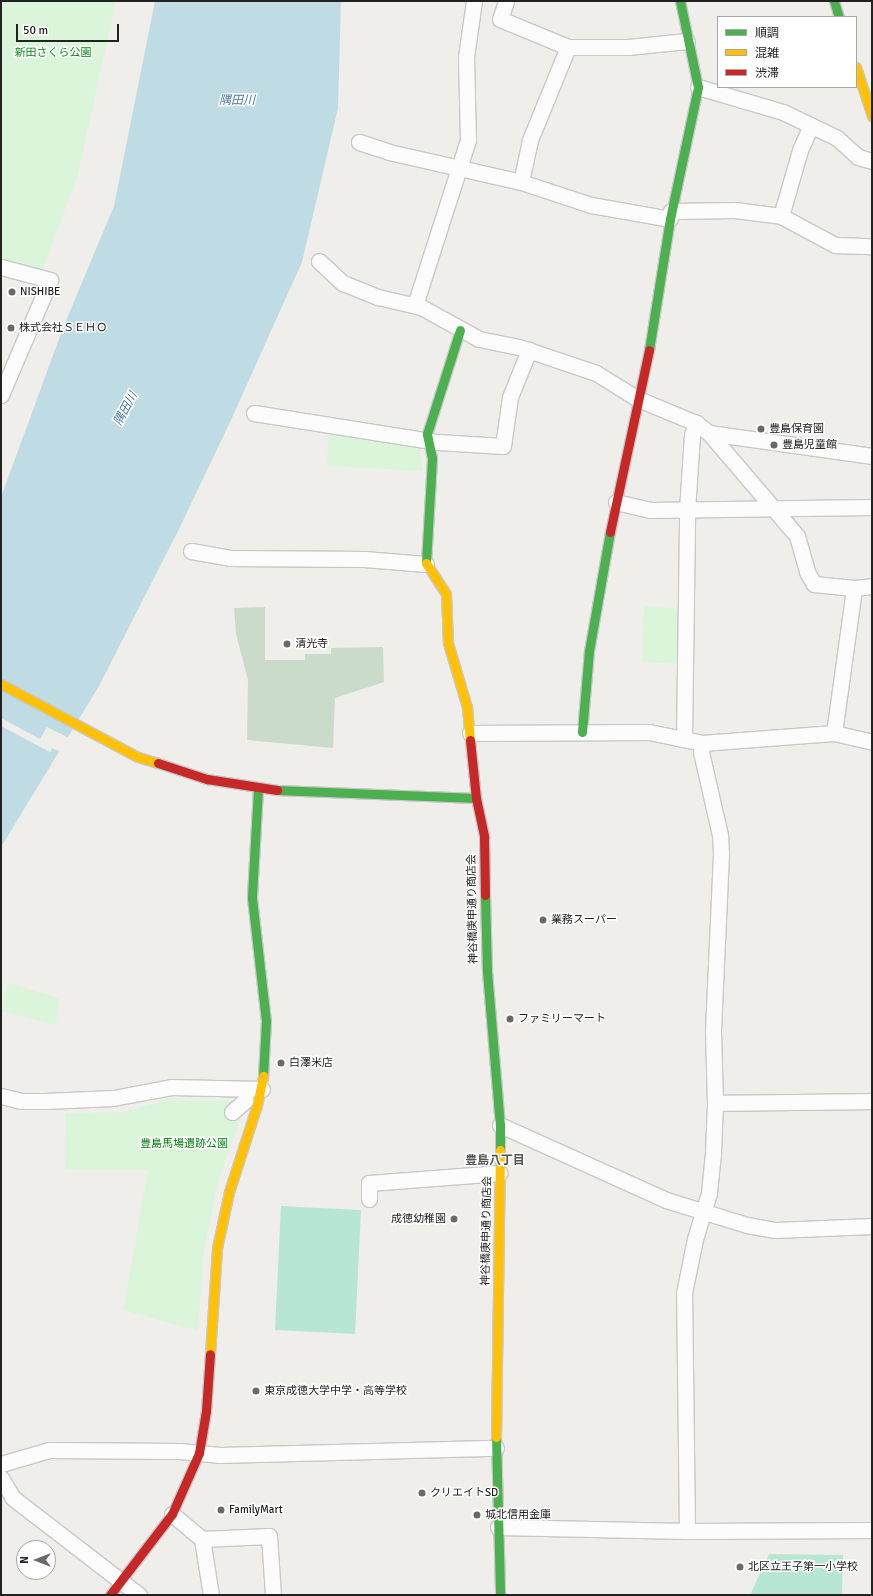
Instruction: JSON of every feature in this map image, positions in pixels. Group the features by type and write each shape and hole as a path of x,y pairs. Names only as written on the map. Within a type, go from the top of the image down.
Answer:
{"street":[{"path":"415,305 447,199 460,168 469,132 466,57 474,1"},
{"path":"506,1 500,19 568,47 628,47 687,41"},
{"path":"582,732 589,651 616,502 638,398 671,215 698,86 687,41 680,1"},
{"path":"834,1 839,16"},
{"path":"521,182 530,140 568,47"},
{"path":"857,70 872,116"},
{"path":"698,86 783,112 837,138 858,157 872,161"},
{"path":"781,216 800,150 811,125"},
{"path":"359,142 389,152 521,182 591,205 671,215 735,210 781,216 835,245 872,246"},
{"path":"319,261 343,283 378,297 415,305 479,339 529,350 596,373 638,398 696,422 709,433 797,536 807,572 814,584 854,588 872,586"},
{"path":"1,267 50,280 1,395"},
{"path":"191,551 230,558 364,559 426,564 432,458 427,434 456,336 460,330"},
{"path":"254,413 428,440 503,446 510,397 529,350"},
{"path":"684,739 687,510 692,435 696,422"},
{"path":"709,433 872,456"},
{"path":"616,502 650,510 772,507 872,507"},
{"name":"神谷橋庚申通り商店会","path":"426,564 446,594 448,643 467,707 476,798 484,837 487,971 500,1125 496,1448 500,1595"},
{"path":"834,733 854,588"},
{"path":"1,684 138,757 181,773 258,789 393,797 476,798"},
{"path":"470,733 649,732 702,743 834,733 872,742"},
{"path":"687,1531 684,1293 702,1211 709,1193 715,1103 713,1030 721,853 720,835 701,752 702,743"},
{"path":"110,1595 172,1514 199,1453 206,1411 217,1248 229,1192 262,1089 266,1021 252,898 258,789"},
{"path":"1,1096 21,1101 45,1101 113,1098 171,1087 262,1089"},
{"path":"232,1112 246,1100"},
{"path":"715,1103 872,1101"},
{"path":"500,1125 666,1200 761,1228 872,1226"},
{"path":"369,1199 369,1183 500,1173"},
{"path":"1,1464 50,1450 199,1453 220,1455 277,1455 496,1448"},
{"path":"1,1478 13,1498 139,1595"},
{"path":"172,1514 202,1539 211,1595"},
{"path":"498,1527 687,1531 872,1530"},
{"path":"202,1539 269,1536 273,1595"}],"green space":[{"name":"新田さくら公園","path":"1,1 116,1 78,174 42,272 1,260"},
{"path":"328,430 419,445 423,471 327,466"},
{"path":"644,606 681,609 681,664 642,662"},
{"path":"265,607 265,660 305,660 305,654 331,654 331,648 383,647 384,682 335,698 333,748 247,740 248,680 236,634 234,608"},
{"path":"8,983 59,998 56,1025 1,1011"},
{"name":"豊島馬場遺跡公園","path":"167,1100 236,1101 243,1111 217,1186 204,1251 198,1331 123,1310 148,1170 65,1170 66,1113 123,1112"},
{"path":"281,1206 361,1210 355,1334 275,1330"},
{"path":"769,1554 843,1555 842,1595 750,1595"}],"water":[{"name":"隅田川","path":"155,1 341,1 338,108 302,262 231,420 180,527 99,686 1,847 1,497 63,328 114,206"}],"pier":[{"path":"1,718 40,739 47,727 69,738 61,752 52,748 50,752 1,726"}],"traffic: fast":[{"path":"649,350 670,219 698,87 680,1"},
{"path":"834,1 839,16"},
{"path":"426,563 432,458 427,434 460,330"},
{"path":"582,732 589,651 610,532"},
{"path":"258,789 252,898 266,1021 263,1076"},
{"path":"277,790 476,798"},
{"path":"485,895 487,971 500,1125 500,1150"},
{"path":"496,1437 500,1595"}],"traffic: slow":[{"path":"857,70 872,116"},
{"path":"426,563 446,594 448,643 467,707 470,740"},
{"path":"1,684 138,757 158,763"},
{"path":"210,1354 217,1248 229,1192 257,1105 263,1076"},
{"path":"496,1437 500,1150"}],"traffic: jam":[{"path":"610,532 649,350"},
{"path":"470,740 476,798 484,837 485,895"},
{"path":"158,763 207,779 277,790"},
{"path":"110,1595 172,1514 199,1453 206,1411 210,1354"}],"place":[{"name":"NISHIBE","path":"12,292"},
{"name":"株式会社ＳＥＨＯ","path":"11,328"},
{"name":"豊島保育園","path":"761,429"},
{"name":"豊島児童館","path":"774,445"},
{"name":"清光寺","path":"287,644"},
{"name":"業務スーパー","path":"543,920"},
{"name":"ファミリーマート","path":"510,1019"},
{"name":"白澤米店","path":"281,1063"},
{"name":"成徳幼稚園","path":"454,1219"},
{"name":"東京成徳大学中学・高等学校","path":"256,1391"},
{"name":"クリエイトSD","path":"422,1493"},
{"name":"FamilyMart","path":"221,1510"},
{"name":"城北信用金庫","path":"477,1515"},
{"name":"北区立王子第一小学校","path":"740,1567"}],"district":[{"name":"豊島八丁目","path":"495,1161"}]}
